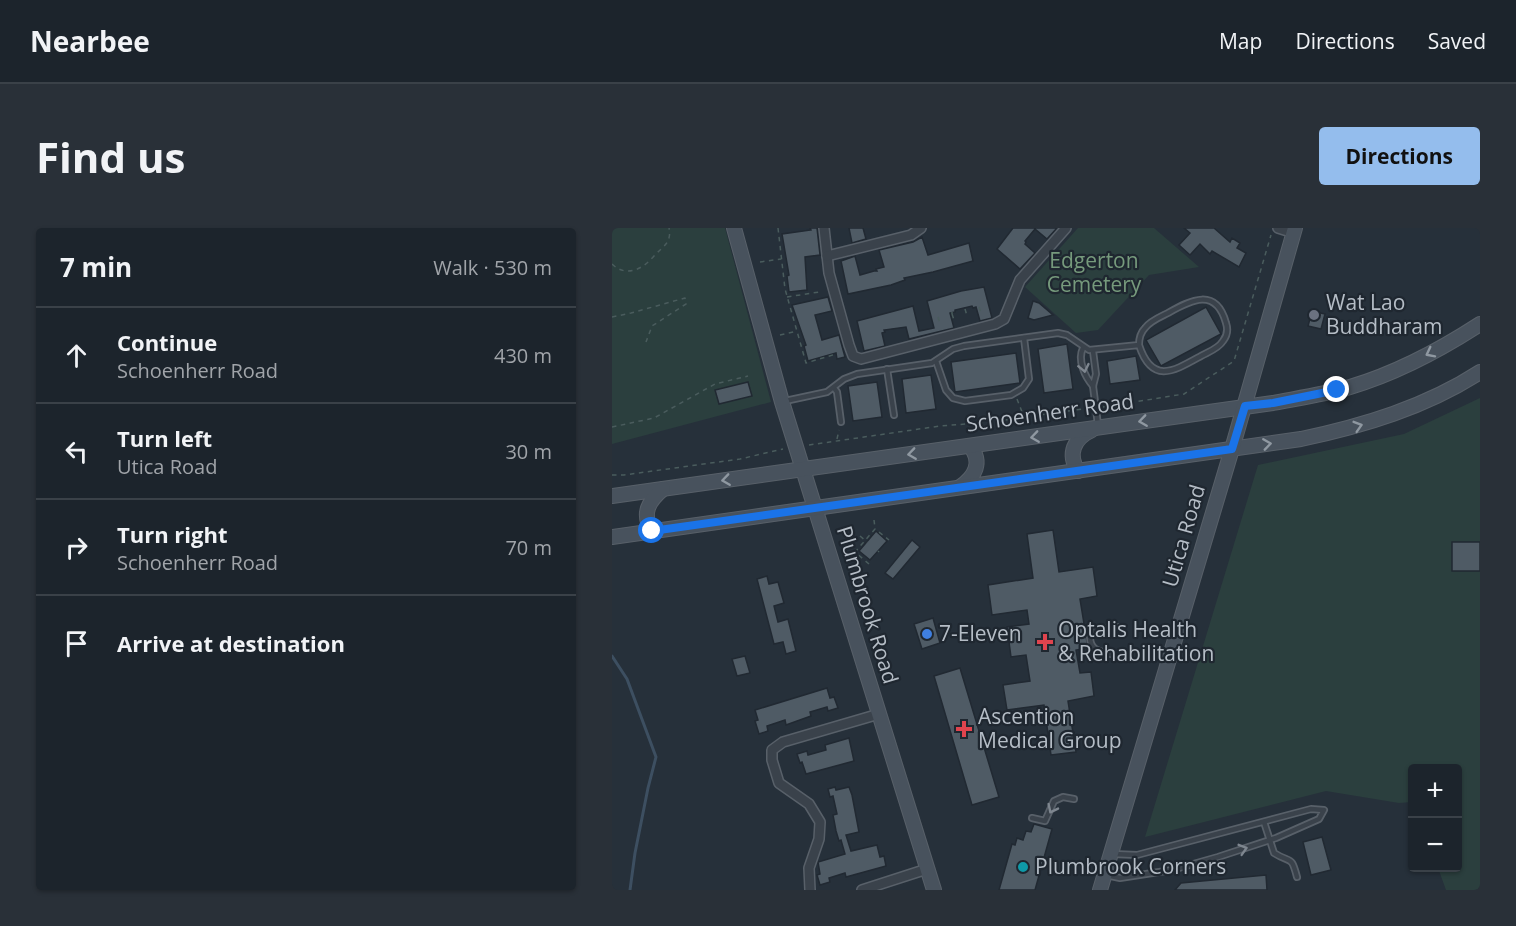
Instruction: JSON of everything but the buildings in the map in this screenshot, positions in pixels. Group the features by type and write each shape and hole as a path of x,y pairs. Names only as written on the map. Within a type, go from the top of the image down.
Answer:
{"main road":[{"name":"Plumbrook Road","path":"734,228 782,402 934,890"},
{"name":"Utica Road","path":"1100,890 1245,406 1294,230"},
{"name":"Schoenherr Road","path":"612,496 1319,395 1362,383 1413,362 1452,342 1480,324"},
{"path":"612,537 1301,439 1364,424 1420,403 1480,372"},
{"path":"1078,471 1072,456 1074,445 1082,435 1096,428"},
{"path":"960,487 970,479 976,467 976,455 970,446"},
{"path":"652,531 647,522 647,509 663,489"}],"street":[{"path":"824,228 829,273 849,345 856,359 995,324 1004,319 1020,280 1066,228"},
{"path":"827,256 911,235 921,228"},
{"path":"1275,230 1294,230"},
{"path":"810,890 809,868 819,839 820,822 809,804 779,783 772,760 772,750 783,742 879,714"},
{"path":"862,890 927,869"}],"lane":[{"path":"1194,299 1204,299 1215,304 1226,324 1227,334 1218,346 1172,371 1166,372 1154,368 1139,345 1141,334 1146,326 1194,299"},
{"path":"782,402 822,394 849,376 936,361 958,347 1063,333 1083,348 1093,351 1139,345"},
{"path":"936,361 946,390 953,398 965,400 1015,393 1023,388 1029,379 1024,338"},
{"path":"1083,348 1081,353 1084,375 1093,386"},
{"path":"1093,351 1096,374 1093,386 1096,428"},
{"path":"887,369 894,415"},
{"path":"834,388 837,392 841,422"},
{"path":"1111,654 1094,649 1091,646 1090,637 1096,630 1117,627"},
{"path":"1032,818 1045,821 1054,801 1064,797 1074,799"},
{"path":"1104,875 1120,878 1172,870 1269,841 1319,819 1324,810 1311,809 1137,855 1111,854"},
{"path":"1264,822 1274,853 1293,863 1297,877"}],"path":[{"path":"612,264 618,270 631,272 643,267 670,239 669,228"},
{"path":"778,228 787,297 806,363 836,354"},
{"path":"1102,407 1184,394 1234,361 1275,230"},
{"path":"760,262 782,259"},
{"path":"787,297 819,292"},
{"path":"612,317 685,298 686,304 652,326 646,342"},
{"path":"979,307 981,313"},
{"path":"965,308 967,316"},
{"path":"952,313 954,320"},
{"path":"938,317 940,324"},
{"path":"780,335 797,331"},
{"path":"612,428 654,418 715,384 748,376"},
{"path":"1015,393 1025,418"},
{"path":"807,446 836,440 940,426 1025,418 1089,408"},
{"path":"836,440 841,422"},
{"path":"612,475 740,459 786,449"},
{"path":"869,564 855,552 875,529 874,520"},
{"path":"875,529 889,540"},
{"path":"860,536 866,541"}],"green space":[{"path":"612,228 725,228 771,402 612,444"},
{"name":"Edgerton Cemetery","path":"1078,228 1154,228 1199,267 1149,275 1098,330 1076,333 1025,287"},
{"path":"1480,398 1480,890 1446,890 1439,872 1462,872 1462,764 1408,764 1408,802 1399,803 1326,791 1145,837 1258,465 1404,434"}],"waterway":[{"path":"612,656 627,679 656,757 635,853 630,890"}],"place":[{"name":"Wat Lao Buddharam","path":"1314,315"},
{"name":"7-Eleven","path":"927,634"},
{"name":"Optalis Health & Rehabilitation","path":"1045,642"},
{"name":"Ascention Medical Group","path":"964,729"},
{"name":"Plumbrook Corners","path":"1023,867"}],"route":[{"path":"652,531 1232,449 1245,406 1273,403 1337,390"}]}
